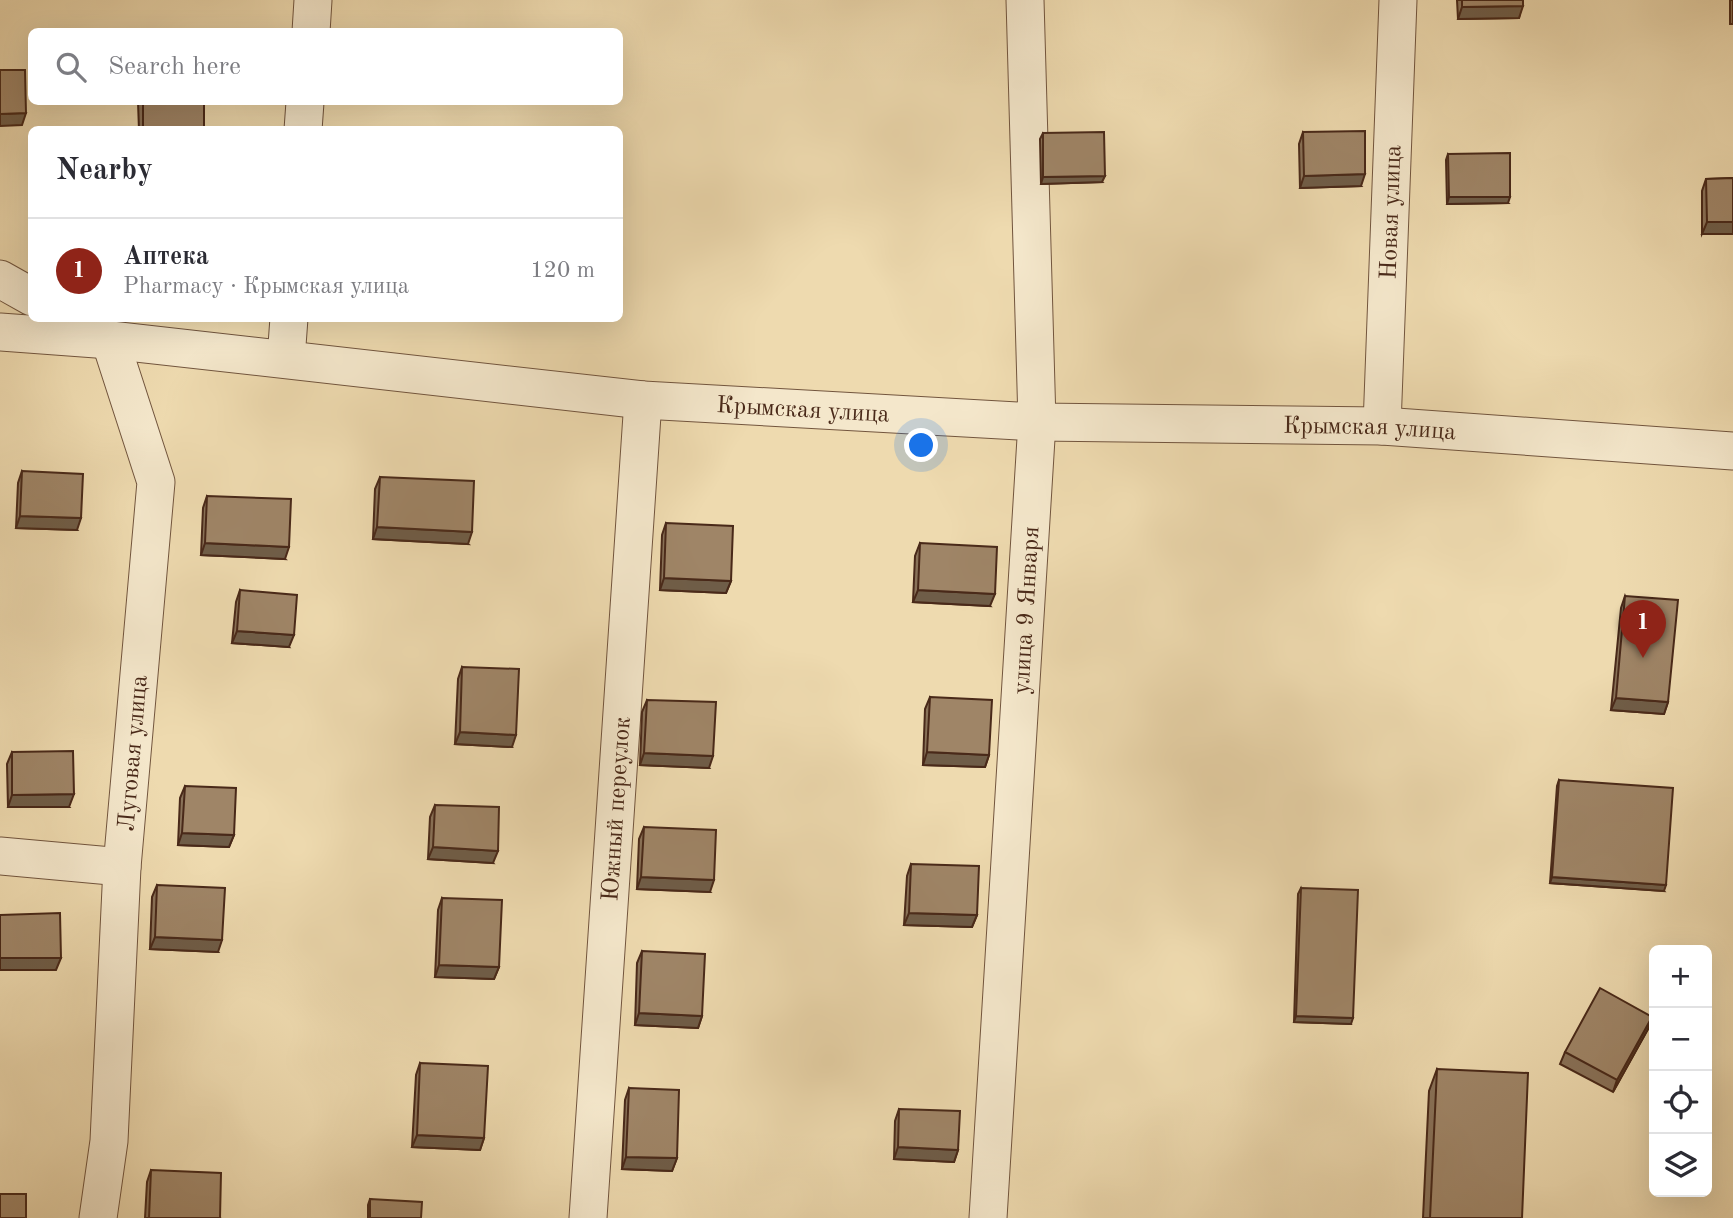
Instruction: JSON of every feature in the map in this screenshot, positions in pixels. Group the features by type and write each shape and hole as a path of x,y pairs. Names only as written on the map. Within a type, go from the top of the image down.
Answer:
{"street":[{"path":"311,28 313,0"},
{"name":"улица 9 Января","path":"988,1218 1037,422 1025,0"},
{"name":"Новая улица","path":"1382,426 1398,0"},
{"path":"303,126 305,105"},
{"path":"0,279 28,295"},
{"path":"78,322 110,340"},
{"path":"286,359 289,322"},
{"name":"Крымская улица","path":"0,332 110,340 643,400 1037,422 1382,426 1733,451"},
{"name":"Луговая улица","path":"98,1218 109,1141 122,867 156,482 110,340"},
{"name":"Южный переулок","path":"588,1218 643,400"},
{"path":"0,856 122,867"}],"building":[{"path":"1462,0 1523,0 1523,6 1462,7"},
{"path":"0,70 25,70 26,113 0,114"},
{"path":"143,105 204,105 204,126 143,126"},
{"path":"1365,131 1365,174 1304,176 1303,132"},
{"path":"1104,132 1105,176 1043,177 1043,133"},
{"path":"1510,153 1510,197 1449,197 1448,154"},
{"path":"1733,178 1733,222 1707,222 1706,179"},
{"path":"22,471 83,474 81,518 20,516"},
{"path":"380,477 474,481 472,532 377,527"},
{"path":"207,496 291,499 289,547 205,543"},
{"path":"666,523 733,526 731,581 664,578"},
{"path":"920,543 997,547 995,594 918,590"},
{"path":"240,590 297,595 294,635 237,631"},
{"path":"1625,596 1678,600 1668,702 1616,698"},
{"path":"462,667 519,669 516,735 460,732"},
{"path":"930,697 992,700 989,755 927,752"},
{"path":"647,700 716,702 713,756 644,753"},
{"path":"73,751 74,794 12,795 12,752"},
{"path":"1559,780 1673,788 1666,885 1552,877"},
{"path":"185,786 236,788 234,835 182,833"},
{"path":"435,805 499,807 498,851 433,847"},
{"path":"644,827 716,830 714,880 641,877"},
{"path":"911,864 979,866 977,915 909,913"},
{"path":"157,885 225,888 222,940 155,937"},
{"path":"1301,888 1358,890 1353,1018 1296,1016"},
{"path":"442,898 502,900 499,967 439,965"},
{"path":"60,913 61,958 0,958 0,915"},
{"path":"642,951 705,954 702,1016 639,1013"},
{"path":"1600,988 1649,1015 1649,1022 1617,1080 1565,1052"},
{"path":"420,1063 488,1066 484,1138 417,1135"},
{"path":"1437,1069 1528,1073 1522,1218 1430,1218"},
{"path":"629,1088 679,1090 677,1158 626,1157"},
{"path":"899,1109 960,1111 958,1150 898,1147"},
{"path":"151,1170 221,1173 220,1218 149,1218"},
{"path":"0,1194 26,1194 26,1218 0,1218"},
{"path":"370,1199 422,1202 421,1218 370,1218"}],"place":[{"name":"Аптека","path":"1643,658"}]}
